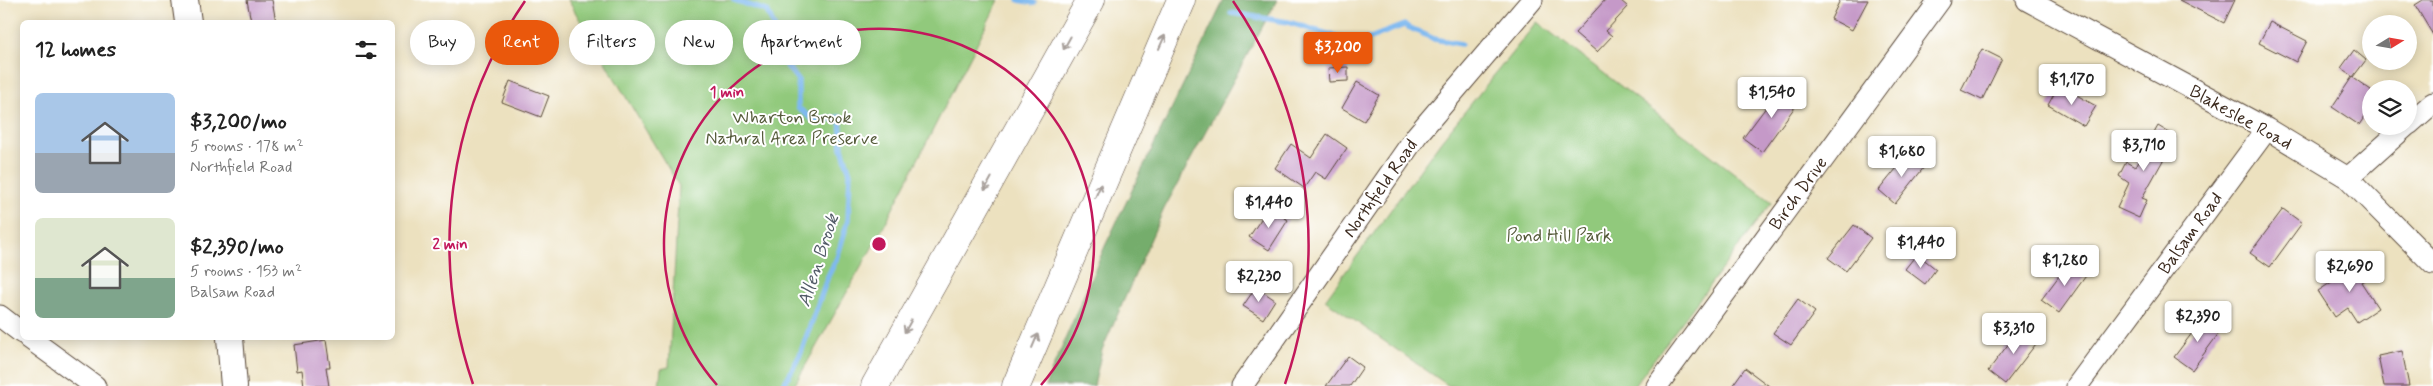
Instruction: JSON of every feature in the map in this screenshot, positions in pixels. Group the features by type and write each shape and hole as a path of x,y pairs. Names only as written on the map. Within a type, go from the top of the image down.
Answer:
{"highway":[{"path":"875,386 1091,0"},
{"path":"1016,386 1181,0"}],"main road":[{"path":"185,0 188,20"},
{"path":"230,340 234,386"}],"street":[{"name":"Northfield Road","path":"1242,386 1417,134 1532,0"},
{"name":"Birch Drive","path":"1657,386 1940,0"},
{"name":"Blakeslee Road","path":"2027,0 2267,129 2348,178 2433,264"},
{"path":"2417,117 2433,103"},
{"name":"Balsam Road","path":"2077,386 2267,129"},
{"path":"2348,178 2397,135"},
{"path":"0,316 20,331"},
{"path":"32,340 95,386"}],"green space":[{"name":"Wharton Brook Natural Area Preserve","path":"568,0 999,0 882,230 794,386 659,386 661,369 669,367 679,186 607,65 655,65 655,20 580,20"},
{"path":"1224,0 1277,0 1164,209 1102,350 1094,386 1045,386 1105,246"},
{"name":"Pond Hill Park","path":"1537,22 1772,202 1634,386 1449,386 1325,300 1441,141"}],"building":[{"path":"247,0 272,0 276,20 251,20"},
{"path":"1605,0 1620,0 1628,7 1606,31 1612,36 1597,52 1575,33"},
{"path":"1840,0 1868,0 1852,30 1831,19"},
{"path":"2179,0 2235,0 2224,23"},
{"path":"2423,0 2433,0 2433,35 2415,5"},
{"path":"2270,22 2307,41 2296,62 2259,43"},
{"path":"1982,49 2002,59 1982,100 1961,90"},
{"path":"2354,50 2362,57 2362,65 2353,77 2341,68"},
{"path":"1348,67 1348,81 1329,82 1328,68"},
{"path":"2352,77 2362,84 2362,120 2359,125 2332,107"},
{"path":"510,81 549,96 541,117 502,102"},
{"path":"1357,82 1379,95 1364,121 1342,108"},
{"path":"2059,85 2096,106 2084,126 2048,105"},
{"path":"1782,86 1800,100 1762,152 1743,138"},
{"path":"2158,126 2176,137 2142,198 2147,200 2139,218 2117,208 2129,183 2119,176 2126,162 2135,167"},
{"path":"1327,134 1347,148 1326,179 1315,172 1304,188 1275,168 1291,144 1311,158"},
{"path":"1909,153 1925,166 1895,204 1879,190"},
{"path":"1269,207 1288,220 1269,250 1249,237"},
{"path":"2283,209 2302,223 2270,267 2250,253"},
{"path":"1854,225 1871,238 1846,271 1828,258"},
{"path":"1917,254 1936,269 1925,284 1905,269"},
{"path":"2071,260 2088,273 2059,313 2041,300"},
{"path":"2365,260 2374,274 2361,282 2378,308 2357,322 2348,308 2335,317 2318,291"},
{"path":"1256,287 1275,300 1263,319 1243,306"},
{"path":"1798,299 1815,312 1791,345 1773,333"},
{"path":"2205,316 2222,329 2192,370 2174,357"},
{"path":"2022,326 2039,340 2005,384 1988,371"},
{"path":"326,340 330,367 326,367 329,386 304,386 302,370 297,371 294,345"},
{"path":"2402,351 2409,386 2384,386 2378,356"},
{"path":"1348,356 1363,367 1350,386 1326,386"},
{"path":"1745,368 1769,386 1732,386"}],"waterway":[{"name":"Allen Brook","path":"734,0 767,11 774,26 775,51 798,80 798,108 815,121 840,117 842,148 850,173 848,220 837,258 828,276 800,355 783,386"},
{"path":"1019,0 1034,3"},
{"path":"1231,13 1288,22 1357,43 1404,25 1434,39 1461,44"}]}
